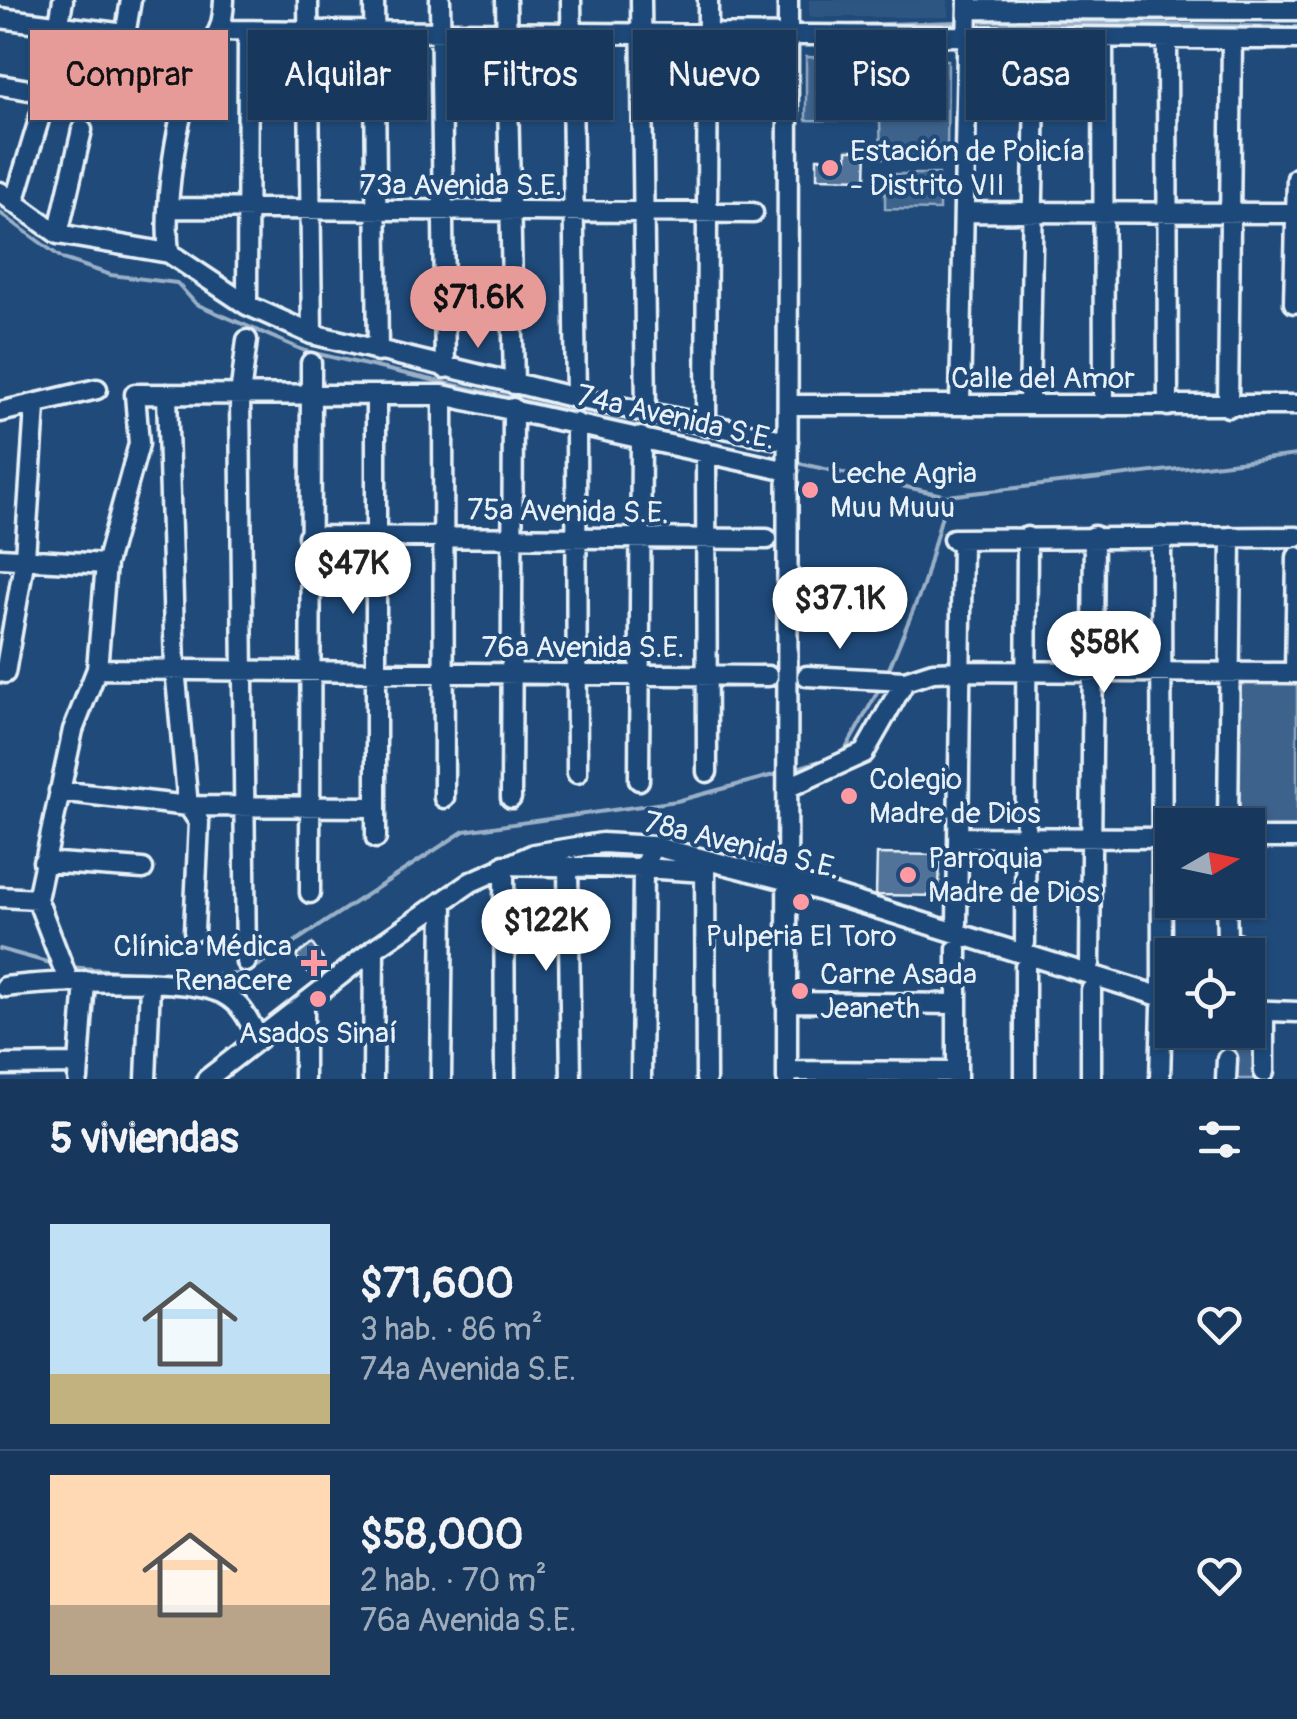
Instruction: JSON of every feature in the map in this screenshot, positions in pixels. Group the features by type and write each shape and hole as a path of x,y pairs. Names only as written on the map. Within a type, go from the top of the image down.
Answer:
{"street":[{"path":"60,30 63,0"},
{"path":"126,30 131,0"},
{"path":"223,30 224,0"},
{"path":"308,0 309,30"},
{"path":"374,0 374,30"},
{"path":"440,0 445,368"},
{"path":"506,0 506,30"},
{"path":"570,30 571,0"},
{"path":"641,0 641,30"},
{"path":"707,30 708,0"},
{"path":"788,0 788,30"},
{"path":"967,30 968,4 1230,5 1297,10 1296,0"},
{"path":"0,18 93,30"},
{"path":"228,30 248,31 247,305"},
{"path":"427,31 447,31"},
{"path":"796,35 966,37"},
{"path":"1105,38 1297,40"},
{"path":"1167,38 1168,406"},
{"path":"1228,407 1232,39"},
{"path":"0,84 30,90"},
{"path":"37,120 7,198 58,234 169,253 174,160 183,120"},
{"path":"310,120 312,334"},
{"path":"375,120 378,352"},
{"path":"508,120 514,384"},
{"path":"571,120 576,398"},
{"path":"641,120 646,411"},
{"path":"706,426 707,120"},
{"path":"788,120 787,1075 957,1076 957,948"},
{"path":"960,404 967,120"},
{"path":"1029,405 1036,120"},
{"path":"1104,120 1104,406"},
{"path":"58,234 82,130"},
{"path":"1294,303 1297,178"},
{"name":"73a Avenida S.E.","path":"170,208 753,213"},
{"path":"966,212 1297,213"},
{"name":"74a Avenida S.E.","path":"169,253 247,305 312,334 576,398 788,441"},
{"path":"246,962 240,396 247,340"},
{"path":"310,892 308,536 312,363"},
{"path":"0,412 35,407 98,389"},
{"name":"74a Avenida S.E.","path":"106,564 139,444 134,394 444,395 788,471"},
{"path":"166,394 175,668 188,806 200,822 194,932"},
{"path":"444,395 444,798"},
{"path":"376,396 376,838"},
{"name":"Calle del Amor","path":"788,405 1297,406"},
{"path":"5,673 25,558 35,407"},
{"path":"511,798 513,408"},
{"path":"576,422 578,773"},
{"path":"639,780 641,438"},
{"path":"706,452 707,772"},
{"name":"75a Avenida S.E.","path":"308,536 767,539"},
{"path":"1090,964 1094,536"},
{"path":"1162,536 1166,808"},
{"path":"1025,943 1028,537"},
{"path":"1228,808 1231,537"},
{"path":"957,924 961,671 956,539 1297,537"},
{"path":"0,558 106,564 97,669 74,730 36,900 76,980 78,1071 0,1065"},
{"path":"807,676 889,678 961,671 1296,673 1297,558"},
{"name":"76a Avenida S.E.","path":"97,669 768,676"},
{"path":"788,775 864,753 889,678"},
{"path":"59,791 188,806 376,807"},
{"path":"960,837 1155,838"},
{"path":"1265,838 1297,838"},
{"name":"78a Avenida S.E.","path":"207,1079 374,949 443,901 504,865 573,845 654,846 705,866 789,881 1155,996"},
{"path":"640,1079 644,868 654,846"},
{"path":"43,862 143,869"},
{"path":"505,1079 504,865 705,866 706,1079"},
{"path":"568,868 571,1079"},
{"path":"0,897 36,900"},
{"path":"442,1079 443,901"},
{"path":"373,1079 374,949"},
{"path":"1025,967 1025,1079"},
{"path":"5,987 76,980 194,985 224,994 244,1010 258,1037"},
{"path":"146,1079 150,985"},
{"path":"1090,990 1091,1079"},
{"path":"786,1002 957,1004"},
{"path":"304,1004 304,1079"},
{"path":"1265,1011 1297,1012"},
{"path":"1160,1079 1162,1048"},
{"path":"1260,1048 1264,1072"},
{"path":"239,1079 240,1055"},
{"path":"1226,1079 1227,1059"}],"shaded area":[{"path":"809,0 948,0 948,17 809,17"},
{"path":"806,57 816,57 816,120 946,120 948,60 947,158 881,158 880,121 806,120"},
{"path":"885,174 939,174 939,210 885,209"},
{"path":"1236,682 1297,684 1297,830 1265,830 1265,808 1236,808"},
{"path":"1235,1048 1255,1048 1254,1079 1235,1079"}],"building":[{"path":"847,150 867,150 866,179 817,178 817,158 847,158"},
{"name":"Parroquia Madre de Dios","path":"877,854 940,855 939,896 876,895"},
{"name":"Clínica Médica Renacere","path":"312,944 329,968 314,980 296,956"}],"waterway":[{"path":"974,21 1297,27"},
{"path":"812,26 959,22"},
{"path":"0,213 63,259 111,275 177,283 196,304 305,351 784,460"},
{"path":"793,462 947,496 1297,455"},
{"path":"886,676 923,586 947,496"},
{"path":"794,769 843,754 882,684"},
{"path":"69,967 196,977 247,973 464,831 677,801 781,773"},
{"path":"0,949 54,964"}],"place":[{"name":"Estación de Policía - Distrito VII","path":"830,168"},
{"name":"Leche Agria Muu Muuu","path":"810,490"},
{"name":"Colegio Madre de Dios","path":"849,796"},
{"name":"Parroquia Madre de Dios","path":"908,875"},
{"name":"Pulperia El Toro","path":"801,902"},
{"name":"Clínica Médica Renacere","path":"314,963"},
{"name":"Carne Asada Jeaneth","path":"800,991"},
{"name":"Asados Sinaí","path":"318,999"}]}
